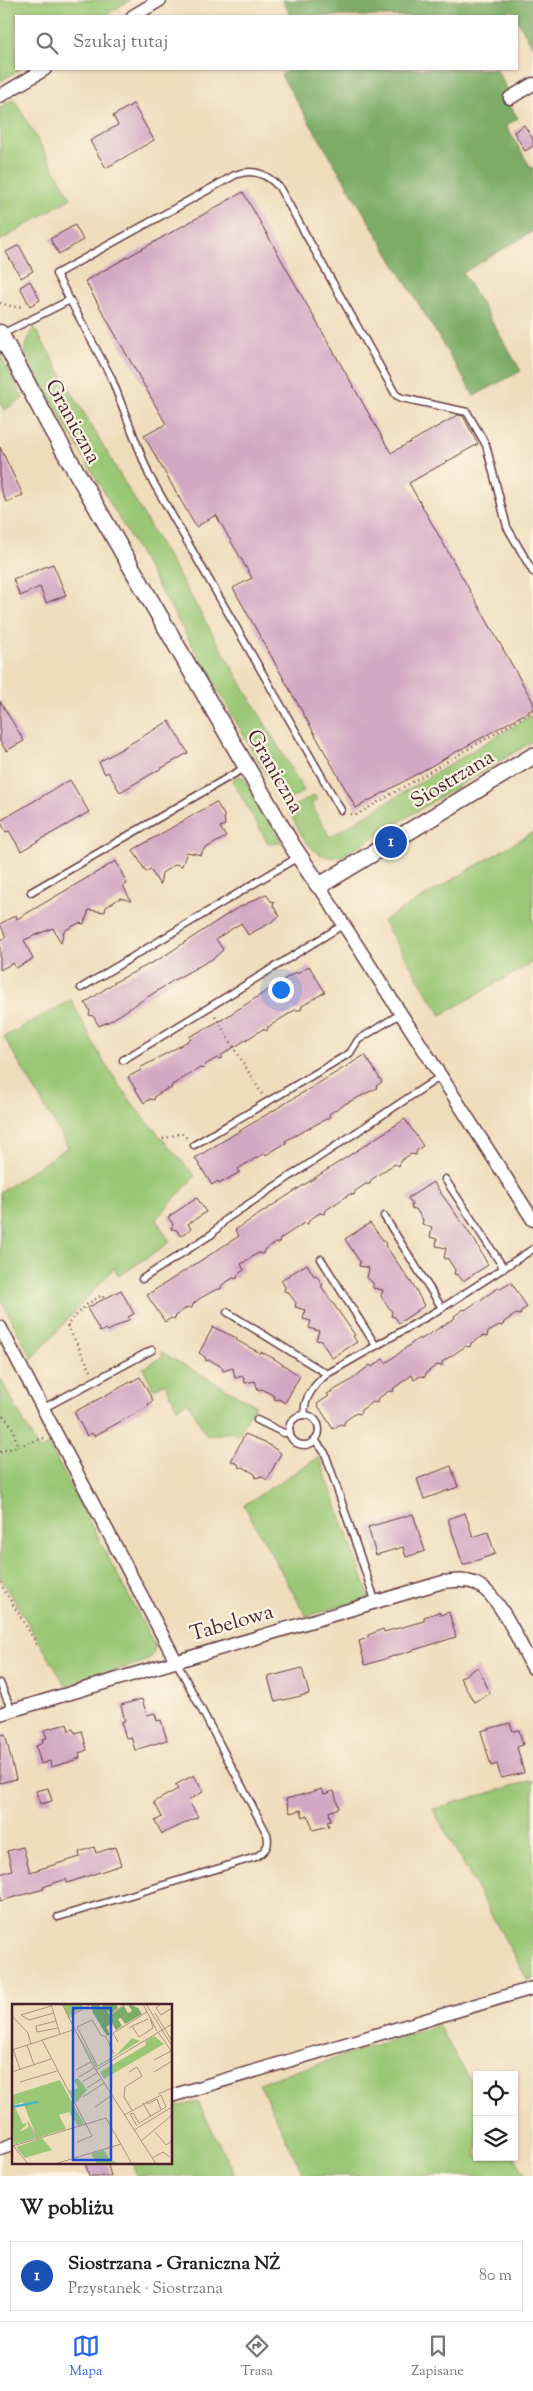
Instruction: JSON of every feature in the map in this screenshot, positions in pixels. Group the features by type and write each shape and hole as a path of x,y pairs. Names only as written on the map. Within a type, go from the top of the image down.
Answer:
{"street":[{"path":"135,15 160,0"},
{"path":"0,96 44,70"},
{"path":"510,98 533,84"},
{"name":"Graniczna","path":"0,334 50,428 299,856 533,1220"},
{"name":"Siostrzana","path":"319,886 533,756"},
{"name":"Tabelowa","path":"0,1327 176,1661 443,1582 467,1581 477,1584 492,1597 533,1668"},
{"path":"6,1712 176,1661"},
{"path":"172,2096 533,1988"}],"lane":[{"path":"341,810 149,475 111,377 56,274 235,175 244,172 257,172 271,179 279,186 396,394 402,398 467,412 486,445 507,527 533,572"},
{"path":"0,334 70,300"},
{"path":"31,892 247,767"},
{"path":"82,988 299,856"},
{"path":"123,1060 343,925"},
{"path":"194,1145 350,1053 358,1040 400,1014"},
{"path":"142,1279 212,1234 226,1219 441,1076"},
{"path":"445,1179 503,1267"},
{"path":"384,1216 442,1308"},
{"path":"305,1414 304,1409 314,1385 327,1374 442,1308 533,1249"},
{"path":"321,1259 376,1346"},
{"path":"227,1312 327,1374"},
{"path":"44,1408 152,1350"},
{"path":"305,1414 318,1422 319,1432 315,1440 302,1444 293,1440 290,1432 292,1421 305,1414"},
{"path":"257,1420 284,1433 290,1432"},
{"path":"315,1440 325,1453 376,1603"},
{"path":"58,1917 256,1857 265,1851 269,1842 267,1834 176,1661"},
{"path":"0,1683 6,1712"}],"path":[{"path":"0,303 14,307 23,306"},
{"path":"341,810 356,815 533,711"},
{"path":"210,1007 267,1102"},
{"path":"163,1139 181,1133 194,1145"},
{"path":"96,1380 67,1325 86,1305 102,1296 105,1301"},
{"path":"0,1412 12,1426 18,1447"},
{"path":"0,1452 57,1432"},
{"path":"0,1584 35,1641 36,1646"}],"green space":[{"path":"0,0 130,0 106,15 15,15 15,70 18,70 0,81"},
{"path":"282,0 533,0 533,47 518,22 518,15 511,10 501,15 290,15"},
{"path":"288,70 497,70 508,90 502,93 518,118 506,126 531,168 533,167 533,231 463,273 521,371 474,396 281,75"},
{"path":"14,99 71,198 0,241 0,107"},
{"path":"34,327 304,791 283,803 24,353"},
{"path":"0,355 23,398 4,410 0,403"},
{"path":"533,714 533,741 341,857 321,855 314,850 302,836 288,810 314,795 317,800 311,804 330,837"},
{"path":"238,776 243,777 282,843 268,843 232,780"},
{"path":"533,832 533,962 441,1015 383,921"},
{"path":"71,1000 104,1063 137,1110 195,1176 156,1219 170,1242 119,1276 114,1268 32,1359 0,1298 0,1192 68,1147 4,1037"},
{"path":"161,1352 255,1405 238,1435 232,1432 207,1436 188,1402 177,1408 165,1383 154,1389 143,1368 163,1357"},
{"path":"0,1378 39,1450 49,1445 155,1646 149,1660 66,1686 0,1577"},
{"path":"319,1457 370,1598 306,1616 244,1505"},
{"path":"533,1780 533,1979 528,1981 433,1809"},
{"path":"438,2025 473,2085 473,2161 517,2161 526,2176 304,2176 259,2083"},
{"path":"198,2102 235,2176 136,2176 133,2164 172,2164 172,2108"}],"building":[{"path":"133,104 154,140 106,168 90,141 118,125 113,116"},
{"path":"524,125 533,139 533,146 525,151 514,132"},
{"path":"243,192 391,453 458,415 463,416 478,444 409,483 533,702 533,709 356,808 233,588 252,578 216,515 196,527 144,436 166,424 85,281"},
{"path":"75,225 83,240 59,254 50,239"},
{"path":"19,245 33,271 21,278 6,252"},
{"path":"30,281 40,300 30,306 20,287"},
{"path":"0,447 23,495 6,502 0,487"},
{"path":"53,564 66,595 46,603 40,587 20,596 13,579"},
{"path":"0,701 24,741 6,751 0,741"},
{"path":"169,721 188,753 120,792 108,772 105,774 99,762"},
{"path":"70,780 89,812 21,851 9,831 6,832 0,821"},
{"path":"216,802 224,815 225,825 220,827 226,837 204,849 201,855 187,852 182,866 176,864 162,873 160,885 150,869 146,872 133,850"},
{"path":"116,861 127,884 123,886 131,901 120,898 106,907 105,912 89,910 84,924 79,923 64,931 61,943 53,928 24,940 33,959 16,968 13,963 0,970 0,940 6,937 0,924 16,915 17,919"},
{"path":"266,894 274,902 273,906 280,916 270,923 248,935 241,923 216,939 223,950 214,958 174,980 110,1021 99,1026 93,1016 89,1015 90,1011 85,1003 115,982 161,958 234,910"},
{"path":"309,966 325,992 302,1006 301,1010 295,1010 268,1027 267,1031 263,1029 222,1055 221,1059 217,1058 205,1065 204,1069 200,1068 172,1085 171,1089 167,1089 155,1096 154,1100 150,1099 144,1103 128,1077 141,1070 140,1068 191,1039 189,1037 223,1019 296,972 297,974"},
{"path":"365,1055 382,1082 376,1086 377,1088 341,1106 329,1114 330,1117 285,1141 286,1143 266,1155 265,1153 244,1165 238,1169 240,1172 219,1184 218,1181 212,1185 195,1158"},
{"path":"405,1119 423,1146 417,1150 416,1155 411,1154 400,1161 399,1166 395,1164 388,1168 371,1180 370,1184 366,1184 355,1191 354,1195 350,1194 326,1210 325,1214 320,1213 309,1220 308,1224 304,1223 280,1239 279,1243 275,1243 264,1250 263,1254 258,1253 241,1264 244,1270 238,1274 237,1279 233,1278 222,1285 221,1289 217,1289 199,1299 193,1304 192,1308 188,1307 176,1315 175,1319 171,1318 165,1322 147,1295 239,1236 235,1230"},
{"path":"433,1182 475,1241 488,1265 463,1281 458,1275 454,1274 455,1270 448,1259 444,1258 446,1248 436,1246 437,1239 430,1237 432,1227 422,1224 423,1220 416,1209 411,1208 412,1204 408,1198"},
{"path":"197,1198 206,1212 188,1224 191,1229 180,1236 177,1230 171,1229 173,1224 168,1217"},
{"path":"370,1223 415,1288 424,1306 399,1323 395,1317 391,1316 392,1312 381,1296 383,1290 373,1288 373,1283 367,1278 369,1268 359,1266 360,1262 345,1239"},
{"path":"307,1264 314,1276 316,1275 323,1285 321,1286 355,1335 353,1336 357,1342 332,1358 321,1341 316,1340 319,1331 309,1328 311,1321 303,1319 305,1310 295,1307 296,1303 288,1292 284,1291 285,1287 281,1280"},
{"path":"511,1282 527,1307 521,1311 520,1315 516,1314 504,1322 503,1326 499,1325 488,1332 487,1337 483,1336 471,1343 470,1347 466,1346 442,1362 442,1366 437,1365 426,1373 425,1377 421,1376 414,1380 412,1375 394,1388 393,1392 389,1391 377,1399 377,1403 373,1402 361,1410 360,1414 356,1413 345,1421 344,1425 340,1424 333,1429 317,1404 329,1396 327,1394 350,1381 370,1365 372,1367 383,1359 386,1363 419,1338 420,1340 455,1318 454,1316 464,1309"},
{"path":"121,1290 134,1314 128,1317 130,1319 108,1331 106,1329 100,1332 87,1308"},
{"path":"213,1327 237,1338 236,1340 260,1353 273,1358 300,1376 285,1403 279,1399 275,1400 274,1396 262,1389 258,1390 255,1381 245,1383 243,1376 235,1378 233,1368 223,1371 222,1367 210,1360 206,1361 205,1357 199,1353"},
{"path":"140,1377 153,1401 148,1404 149,1406 94,1436 92,1433 87,1436 74,1412"},
{"path":"245,1434 265,1442 281,1453 267,1480 261,1476 256,1478 255,1474 243,1467 239,1468 238,1464 231,1461"},
{"path":"451,1466 458,1487 424,1499 417,1479"},
{"path":"465,1513 473,1537 488,1532 495,1554 463,1565 448,1519"},
{"path":"413,1514 425,1551 406,1557 403,1547 376,1555 368,1527"},
{"path":"439,1612 440,1615 449,1612 456,1637 365,1665 359,1641 383,1629 384,1632 424,1621 424,1617"},
{"path":"478,1667 490,1693 474,1702 460,1678"},
{"path":"302,1668 309,1694 275,1702 268,1677"},
{"path":"142,1699 147,1715 155,1713 157,1721 161,1720 167,1740 135,1750 131,1737 126,1738 121,1722 125,1721 121,1705"},
{"path":"510,1723 513,1731 519,1730 523,1745 517,1747 524,1773 501,1778 497,1764 491,1766 481,1731"},
{"path":"67,1724 69,1731 73,1729 75,1733 82,1731 87,1750 79,1753 80,1758 66,1763 51,1767 50,1761 41,1764 36,1746 43,1743 42,1739 47,1738 44,1730"},
{"path":"5,1734 16,1779 0,1783 0,1735"},
{"path":"194,1775 203,1792 188,1800 198,1817 162,1834 155,1821 162,1817 154,1802 178,1789 175,1785"},
{"path":"48,1788 52,1801 40,1804 36,1791"},
{"path":"322,1789 324,1794 334,1791 339,1808 329,1812 331,1821 327,1822 329,1826 313,1830 308,1815 303,1817 301,1810 290,1813 286,1799"},
{"path":"23,1847 30,1872 80,1857 79,1852 94,1847 96,1853 115,1847 121,1865 67,1883 66,1879 43,1887 44,1889 0,1901 0,1874 12,1870 7,1851"},
{"path":"86,2164 108,2164 111,2176 89,2176"}],"place":[{"name":"Siostrzana - Graniczna NŻ","path":"391,842"}]}
